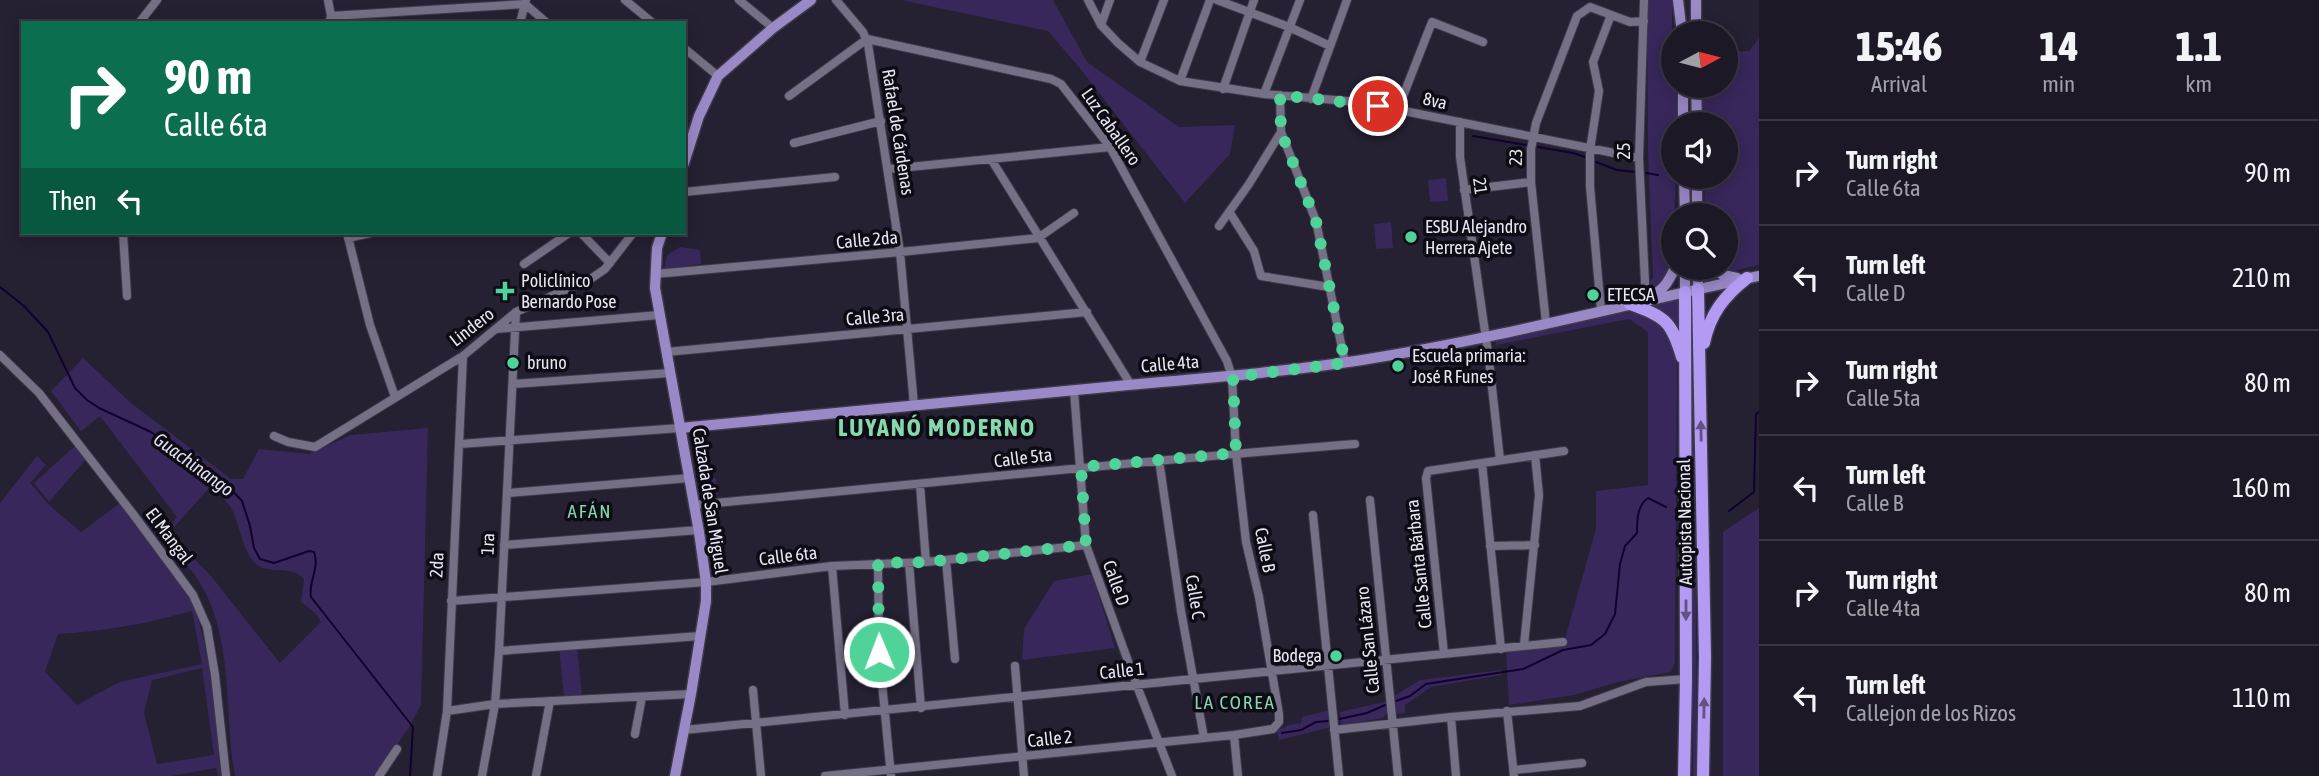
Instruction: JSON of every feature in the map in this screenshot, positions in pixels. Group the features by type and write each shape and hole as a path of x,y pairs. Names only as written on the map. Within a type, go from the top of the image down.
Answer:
{"highway":[{"path":"1700,367 1706,333 1716,309 1727,295 1753,277"},
{"name":"Autopista Nacional","path":"1699,289 1705,657 1703,776"},
{"name":"Autopista Nacional","path":"1684,776 1685,292"},
{"path":"1630,304 1659,315 1667,322 1686,370"}],"main road":[{"path":"687,140 718,76 811,0"},
{"path":"1678,0 1681,21"},
{"path":"1696,0 1696,21"},
{"name":"Calzada de San Miguel","path":"661,235 654,274 659,315 690,478 706,582 706,601 675,776"},
{"path":"1646,300 1753,277"},
{"path":"1646,300 1657,294 1668,280"},
{"name":"Autopista Nacional","path":"1685,280 1685,292"},
{"name":"Autopista Nacional","path":"1699,280 1699,289"},
{"name":"Calle 4ta","path":"680,428 1233,377 1345,363 1485,337 1646,300"}],"street":[{"path":"141,21 157,0"},
{"path":"328,0 330,20 525,2 545,21"},
{"path":"625,0 651,21"},
{"path":"739,0 774,28"},
{"name":"Rafael de Cárdenas","path":"836,0 867,39 900,253 914,405"},
{"name":"8va","path":"1088,0 1101,25 1140,62 1180,81 1264,94 1359,102 1639,158"},
{"path":"1101,25 1110,0"},
{"path":"1140,62 1164,0"},
{"path":"1180,81 1210,0"},
{"path":"1217,0 1289,27 1330,46"},
{"path":"1223,89 1254,0"},
{"path":"1264,94 1300,0"},
{"path":"1311,99 1347,0"},
{"name":"25","path":"1644,0 1639,158 1646,300"},
{"path":"520,21 525,2"},
{"name":"23","path":"1546,323 1531,183 1533,137 1577,16 1590,7 1611,15"},
{"path":"1601,311 1590,186 1590,150 1599,91 1593,62 1611,15 1630,22 1644,21"},
{"path":"1398,109 1432,22 1483,41"},
{"path":"789,96 867,39"},
{"name":"Luz Caballero","path":"867,39 1051,79 1061,85 1110,147 1227,361 1233,377"},
{"path":"686,50 718,76"},
{"path":"1280,95 1281,132 1316,221 1345,363"},
{"path":"794,143 881,121"},
{"name":"21","path":"1460,122 1460,157 1497,419 1500,460"},
{"path":"1219,226 1281,132"},
{"path":"889,169 1110,147"},
{"path":"991,159 1131,385"},
{"path":"686,192 835,177"},
{"path":"1464,190 1531,183"},
{"name":"Calle 2da","path":"654,274 1038,238 1074,213"},
{"path":"1230,213 1254,251 1261,276 1329,287"},
{"path":"123,235 127,296"},
{"path":"348,235 370,326 395,397"},
{"path":"524,264 566,235"},
{"path":"583,235 610,263"},
{"name":"Lindero","path":"274,436 288,442 315,446 463,356 516,312 592,278 610,263 631,235"},
{"name":"1ra","path":"482,776 495,704 499,651 516,312"},
{"name":"Calle 3ra","path":"666,352 1087,312"},
{"path":"496,329 659,315"},
{"name":"El Mangal","path":"0,355 39,393 193,595 207,627 226,776"},
{"name":"2da","path":"436,776 447,711 463,356"},
{"path":"513,384 670,373"},
{"name":"Calle B","path":"1233,377 1236,453 1246,542 1279,715 1276,727"},
{"name":"Calle D","path":"1074,391 1086,545 1172,776"},
{"path":"460,444 680,428"},
{"name":"Calle 5ta","path":"694,505 920,485 1081,467 1355,444"},
{"path":"1501,649 1482,463 1564,451"},
{"path":"1524,645 1538,495 1535,455"},
{"name":"Calle C","path":"1159,460 1177,586 1204,738"},
{"name":"Calle Santa Bárbara","path":"1444,654 1426,478 1428,471 1482,463"},
{"path":"507,493 690,478"},
{"path":"920,485 926,562"},
{"name":"Calle San Lázaro","path":"1370,500 1398,776"},
{"path":"1313,514 1339,776"},
{"path":"504,545 699,530"},
{"name":"Calle 6ta","path":"451,601 706,582 832,566 926,562 1086,545"},
{"path":"1490,546 1535,545"},
{"path":"946,560 955,659"},
{"path":"878,563 879,652 891,773"},
{"path":"909,563 921,708"},
{"path":"832,566 845,715"},
{"path":"499,651 700,636"},
{"name":"Calle 1","path":"684,730 1563,642"},
{"path":"1015,666 1024,776"},
{"path":"1334,730 1580,706 1646,682 1686,679"},
{"path":"753,690 761,776"},
{"path":"447,711 495,704 691,694"},
{"path":"635,734 642,697"},
{"path":"536,776 550,701"},
{"path":"1507,712 1514,773 1582,763"},
{"path":"1451,717 1456,776"},
{"name":"Calle 2","path":"825,776 891,773 1234,735 1276,727"},
{"path":"1234,735 1238,776"},
{"path":"379,776 397,749"}],"shaded area":[{"path":"901,0 1053,0 1087,62 1179,127 1235,125 1230,154 1185,203 1048,31"},
{"path":"1647,0 1672,0 1672,21 1661,21 1661,98 1676,98 1677,112 1661,112 1661,189 1676,189 1675,203 1661,203 1662,280 1655,291 1631,302 1653,278 1648,152"},
{"path":"1759,38 1759,265 1738,270 1738,203 1705,203 1704,189 1738,189 1738,112 1703,112 1703,98 1738,98 1738,51 1749,51"},
{"path":"1446,178 1448,201 1430,202 1428,180"},
{"path":"1391,222 1393,248 1376,249 1374,224"},
{"path":"680,247 700,250 701,264 664,269 667,255"},
{"path":"1678,300 1678,337 1646,307"},
{"path":"1631,312 1664,323 1677,362 1675,663 1671,672 1618,682 1574,695 1509,705 1506,653 1524,645 1564,642 1596,529 1596,491 1648,485 1648,332 1629,319 1496,345 1496,339 1614,313"},
{"path":"83,358 131,403 231,479 243,479 259,449 309,454 351,435 428,428 421,705 408,729 375,776 235,776 222,643 215,617 191,570 160,539 177,517 100,416 81,431 51,391","holes":["209,488 230,506 246,549 254,562 266,569 298,574 304,579 301,602 316,614 321,622 280,663 211,576 169,533"]},
{"path":"1695,385 1697,776 1693,776 1692,386"},
{"path":"77,444 87,458 49,502 34,483"},
{"path":"37,456 46,465 30,483 49,505 81,532 120,503 163,552 188,592 204,642 213,696 221,776 218,776 216,768 172,776 0,776 0,503","holes":["192,611 202,664 119,682 77,705 45,672 58,634 126,626","202,668 214,755 157,764 144,713 152,680"]},
{"path":"716,478 718,495 702,497 700,480"},
{"path":"1759,508 1759,776 1723,776 1723,532"},
{"path":"1092,574 1115,648 1022,660 1024,629 1054,581"},
{"path":"577,647 582,695 564,696 559,649"},
{"path":"1501,670 1501,675 1431,687 1405,705 1405,713 1396,714 1394,696 1420,680"},
{"path":"1388,701 1388,712 1383,718 1341,725 1340,712"},
{"path":"1330,710 1331,727 1279,740 1277,731 1288,725 1301,723 1302,717"}],"waterway":[{"path":"1473,136 1526,145"},
{"path":"1538,147 1585,157"},
{"path":"1596,162 1617,170 1635,172"},
{"path":"1646,173 1658,175"},
{"name":"Guachinango","path":"0,287 24,306 48,332 75,388 87,400 151,432 229,487 242,501 254,548 260,559 274,563 309,551 314,552 316,564 311,597 413,727 410,776"},
{"path":"1729,511 1754,492 1756,414 1759,412"},
{"path":"1396,701 1410,696 1426,684 1523,669 1563,650 1591,645 1605,634 1615,614 1620,564 1625,546 1637,533 1642,505 1648,498 1666,507"},
{"path":"1339,719 1367,713 1385,705"},
{"path":"1282,733 1328,721"}],"place":[{"name":"ESBU Alejandro Herrera Ajete","path":"1411,237"},
{"name":"Policlínico Bernardo Pose","path":"505,291"},
{"name":"ETECSA","path":"1593,295"},
{"name":"bruno","path":"513,363"},
{"name":"Escuela primaria: José R Funes","path":"1398,366"},
{"name":"Bodega","path":"1336,656"}],"district":[{"name":"LUYANÓ MODERNO","path":"937,428"},
{"name":"AFÁN","path":"590,511"},
{"name":"LA COREA","path":"1235,702"}],"route":[{"path":"879,652 878,563 926,562 1086,545 1081,467 1236,453 1233,377 1345,363 1316,221 1281,132 1280,95 1378,106"}]}
